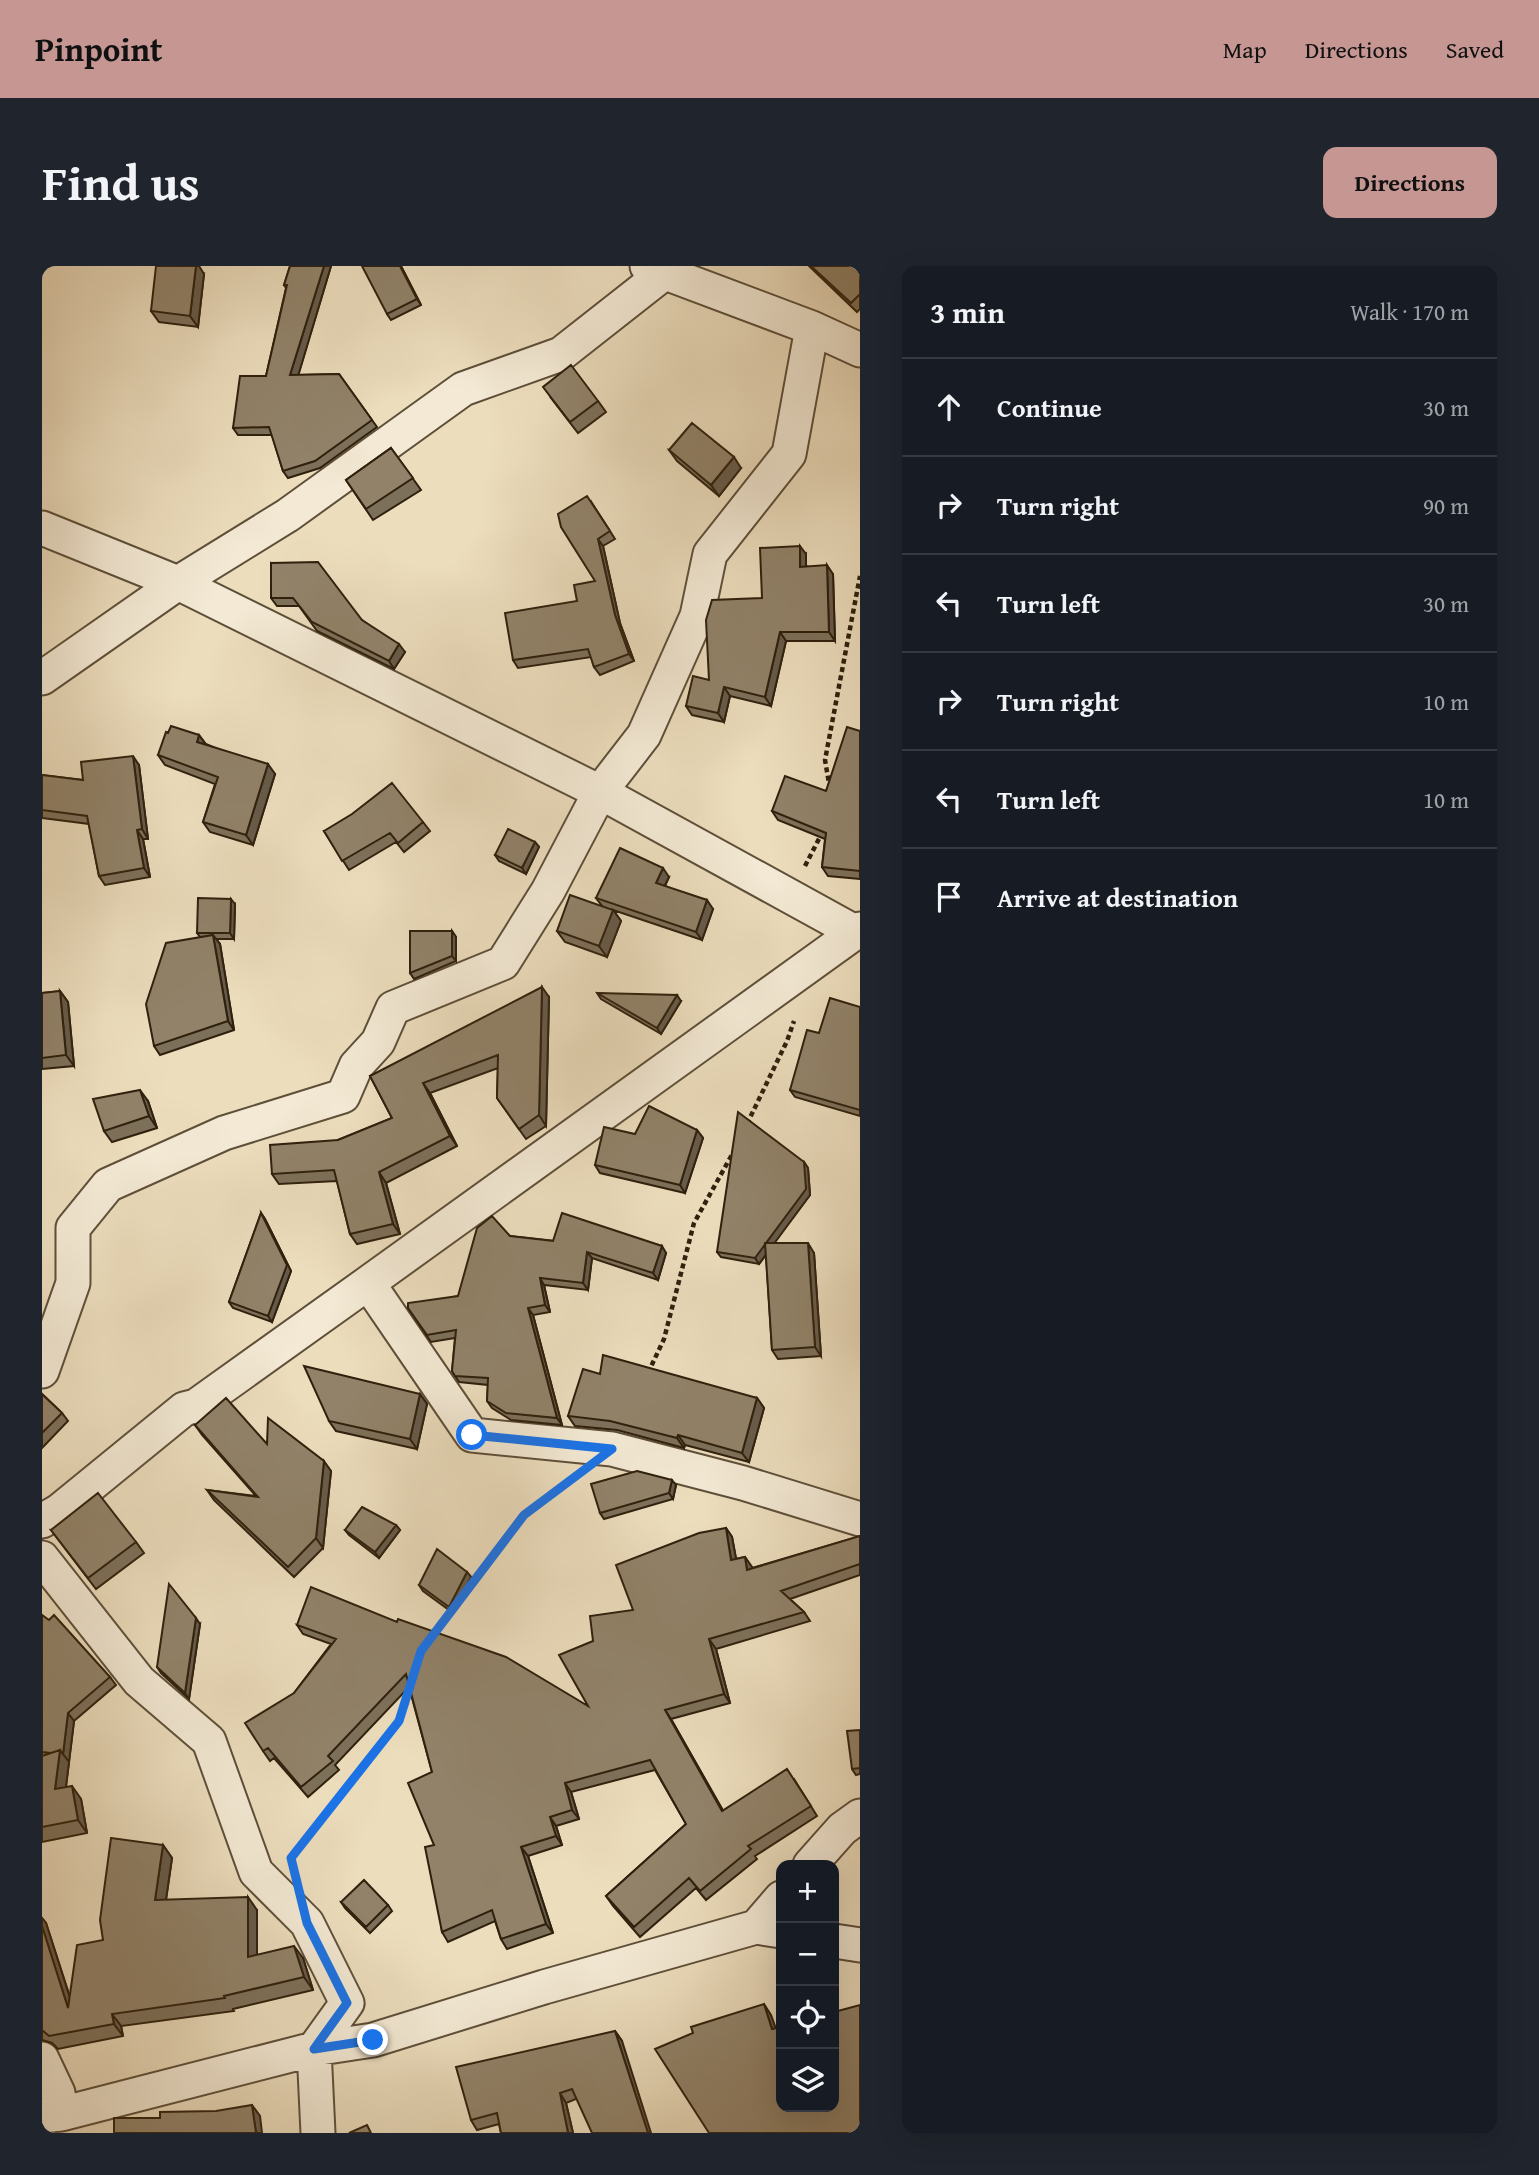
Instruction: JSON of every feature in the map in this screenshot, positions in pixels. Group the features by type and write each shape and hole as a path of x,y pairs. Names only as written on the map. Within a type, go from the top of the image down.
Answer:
{"street":[{"path":"42,678 178,583 288,515 463,389 561,354 662,268 860,350"},
{"path":"42,1371 73,1283 73,1228 108,1185 224,1133 343,1096 356,1066 379,1042 393,1008 503,963 548,891 600,792 644,735 697,616 710,554 789,454 812,328"},
{"path":"42,528 178,583 600,792 857,931 196,1406 184,1409 59,1511 42,1521"},
{"path":"368,1283 472,1435 612,1449 743,1483 860,1519"},
{"path":"42,1558 139,1681 209,1741 256,1872 307,1923 347,2003 314,2049 318,2133"},
{"path":"814,1860 842,1829 860,1816"},
{"path":"51,2115 314,2049 373,2040 544,1987 769,1929 776,1911"},
{"path":"839,1942 860,1945"},
{"path":"42,2059 58,2093 51,2115"}],"path":[{"path":"831,801 825,760 860,576"},
{"path":"789,896 826,824"},
{"path":"742,1134 787,1041 803,992 806,967"},
{"path":"647,1376 664,1339 694,1223 736,1146"},
{"path":"429,1640 524,1515 612,1449"},
{"path":"291,1858 399,1721 414,1674"}],"building":[{"path":"156,266 196,266 190,316 151,311"},
{"path":"290,266 324,266 290,375 339,374 372,420 315,461 283,471 269,427 233,428 240,376 266,376"},
{"path":"362,266 400,266 417,299 387,314"},
{"path":"811,266 860,266 860,294 851,303"},
{"path":"571,365 598,401 570,422 543,387"},
{"path":"692,423 734,457 711,485 669,450"},
{"path":"391,448 413,478 366,509 346,480"},
{"path":"587,496 610,531 598,539 615,615 629,654 594,667 588,649 513,660 505,613 577,601 574,585 595,581 561,527 558,514"},
{"path":"800,546 800,567 827,565 829,632 780,632 765,697 724,687 718,713 686,706 693,676 709,680 706,620 712,600 762,598 760,548"},
{"path":"318,562 362,620 399,644 389,661 312,622 293,598 271,598 271,563"},
{"path":"171,726 199,735 197,742 268,764 246,835 203,822 218,777 158,755 166,732 168,733"},
{"path":"847,727 860,731 860,871 822,867 826,833 772,811 785,776 826,791"},
{"path":"133,756 142,829 137,830 144,868 99,876 87,816 42,810 42,775 83,780 81,762"},
{"path":"392,783 423,822 398,843 390,833 342,861 324,831 352,814"},
{"path":"508,829 535,842 522,868 495,855"},
{"path":"620,848 663,868 656,883 707,900 696,932 596,898"},
{"path":"570,895 613,910 599,946 557,931"},
{"path":"198,898 231,899 230,933 197,933"},
{"path":"410,931 452,931 452,956 410,973"},
{"path":"213,935 228,1021 154,1046 146,1004 166,943"},
{"path":"542,987 539,1115 519,1129 497,1098 498,1055 423,1083 450,1136 379,1172 393,1224 350,1234 334,1170 272,1174 270,1145 338,1140 392,1118 370,1076"},
{"path":"60,991 66,1055 42,1058 42,993"},
{"path":"597,993 677,995 657,1028"},
{"path":"830,998 860,1007 860,1110 790,1090 807,1030 819,1033"},
{"path":"140,1090 149,1116 104,1131 93,1099"},
{"path":"649,1106 697,1130 680,1185 595,1165 604,1127 635,1134"},
{"path":"738,1112 804,1162 806,1189 755,1258 717,1252"},
{"path":"261,1213 287,1265 268,1316 229,1302"},
{"path":"562,1213 662,1246 653,1273 587,1252 583,1283 540,1278 545,1305 528,1308 557,1418 506,1413 487,1401 488,1378 455,1376 452,1371 456,1330 427,1335 408,1308 408,1303 458,1296 477,1228 492,1216 510,1236 553,1241"},
{"path":"765,1243 808,1243 815,1347 772,1350"},
{"path":"603,1355 757,1398 742,1453 678,1435 677,1438 610,1421 568,1416 583,1369 600,1374"},
{"path":"304,1366 420,1394 410,1439 329,1421"},
{"path":"42,1394 62,1413 42,1433"},
{"path":"226,1398 267,1444 268,1418 324,1461 316,1538 288,1567 207,1490 258,1497 195,1425"},
{"path":"637,1471 672,1480 669,1493 600,1513 591,1484"},
{"path":"98,1493 136,1542 88,1578 51,1530"},
{"path":"362,1507 396,1525 375,1552 345,1530"},
{"path":"726,1528 731,1560 745,1557 747,1570 860,1536 860,1564 781,1591 804,1612 709,1639 724,1694 665,1710 722,1811 787,1769 811,1806 748,1846 751,1849 700,1891 689,1878 634,1927 606,1896 686,1824 650,1760 565,1783 572,1810 550,1817 556,1836 521,1847 546,1924 501,1939 492,1910 442,1932 425,1847 434,1845 408,1783 432,1772 406,1674 328,1756 333,1761 301,1787 268,1748 263,1751 245,1723 294,1693 336,1639 297,1625 311,1587 397,1622 398,1619 506,1657 588,1706 559,1655 593,1641 590,1616 633,1610 616,1565 699,1533"},
{"path":"437,1549 467,1572 449,1607 419,1585"},
{"path":"169,1584 196,1618 185,1693 157,1667"},
{"path":"42,1615 49,1620 54,1615 110,1677 68,1713 63,1754 60,1750 42,1752"},
{"path":"860,1730 860,1768 852,1769 847,1731"},
{"path":"60,1750 55,1789 72,1786 78,1820 42,1827 42,1756"},
{"path":"111,1838 163,1845 155,1900 248,1897 248,1957 294,1946 304,1977 224,1996 225,1998 112,2014 114,2024 49,2036 42,2030 42,1926 68,2008 77,1945 103,1940 100,1920"},
{"path":"364,1880 388,1905 366,1927 341,1902"},
{"path":"764,2004 772,2029 776,2028 776,2112 839,2112 839,2011 860,2005 860,2133 709,2133 655,2049 693,2033 691,2027"},
{"path":"615,2031 648,2133 592,2133 572,2089 560,2093 568,2133 501,2133 497,2113 471,2120 456,2067"},
{"path":"252,2105 256,2133 114,2133 114,2118 160,2118 160,2112 216,2111"},
{"path":"367,2125 371,2133 349,2133"}],"route":[{"path":"373,2040 314,2049 347,2003 307,1923 291,1858 399,1721 421,1651 524,1515 612,1449 472,1435"}]}
